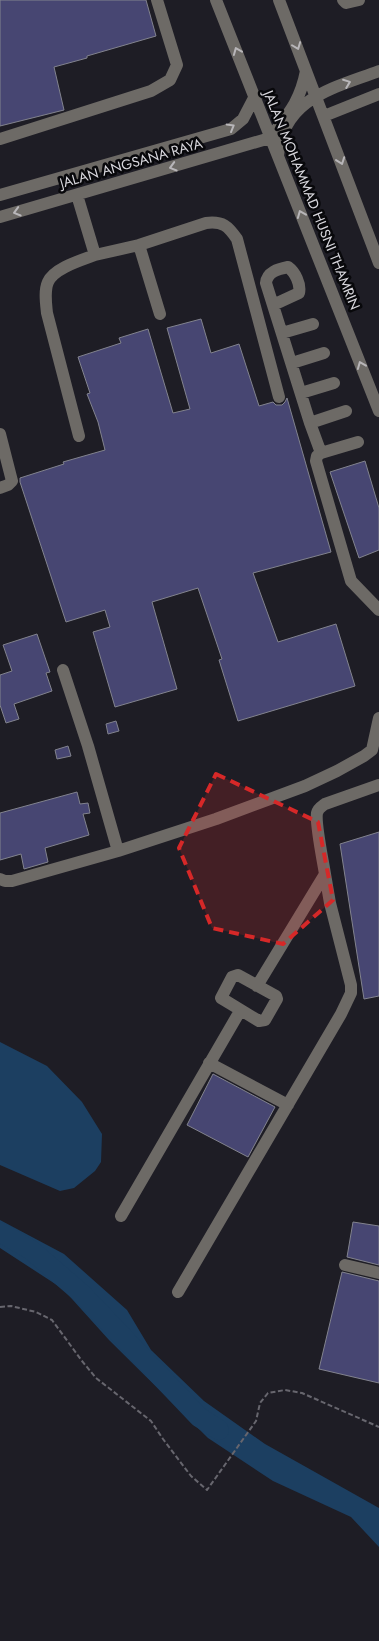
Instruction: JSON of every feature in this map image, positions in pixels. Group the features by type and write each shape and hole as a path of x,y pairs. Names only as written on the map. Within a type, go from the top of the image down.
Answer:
{"street":[{"path":"0,139 151,90 170,80 176,65 157,0"},
{"name":"JALAN MOHAMMAD HUSNI THAMRIN","path":"216,0 379,410"},
{"path":"279,0 379,263"},
{"path":"343,0 346,3 360,0"},
{"path":"270,137 283,123 293,107 301,90 306,71"},
{"path":"278,156 280,142 289,121 298,109 316,96 379,71"},
{"path":"324,116 379,94"},
{"name":"JALAN ANGSANA RAYA","path":"0,195 231,129 242,118 255,96"},
{"name":"JALAN ANGSANA RAYA","path":"0,217 270,137"},
{"path":"77,195 95,255"},
{"path":"79,436 47,313 45,298 48,281 56,272 95,255 139,245 206,223 214,222 224,225 230,228 238,239 279,397"},
{"path":"139,245 160,314"},
{"path":"273,305 321,453"},
{"path":"282,333 313,324"},
{"path":"292,363 324,353"},
{"path":"300,393 334,383"},
{"path":"310,423 346,412"},
{"path":"0,434 12,481 0,488"},
{"path":"358,442 321,453 317,456 316,461 351,581 379,610"},
{"path":"63,670 88,746 118,851"},
{"path":"0,879 12,881 118,851 216,819 305,786 337,771 372,750 379,718"},
{"path":"178,1292 341,1014 351,993 352,985 324,874 316,816 318,809 325,804 379,785"},
{"path":"257,986 324,874"},
{"path":"238,975 276,996 277,999 265,1020 259,1021 240,1011 221,998 232,977 238,975"},
{"path":"121,1216 240,1011"},
{"path":"209,1063 288,1105"},
{"path":"345,1265 379,1273"}],"path":[{"path":"0,1307 11,1306 36,1312 52,1320 96,1378 151,1421 191,1476 207,1490 256,1421 260,1404 268,1393 291,1390 302,1393 379,1427"}],"highlighted area":[{"path":"216,774 318,822 333,900 283,944 212,928 179,848"}],"water":[{"path":"0,1042 47,1066 82,1102 102,1134 101,1162 95,1171 74,1188 60,1191 0,1165"},
{"path":"0,1220 64,1254 127,1310 151,1350 204,1401 265,1444 379,1508 379,1547 351,1517 273,1481 208,1438 109,1340 63,1289 0,1248"}],"building":[{"path":"0,0 146,0 156,36 54,67 64,110 0,126"},
{"path":"201,319 211,353 239,344 259,406 273,402 276,405 282,405 287,398 331,552 253,573 278,642 336,624 355,686 238,721 219,660 222,659 198,588 152,602 177,689 115,707 93,632 110,627 105,610 66,622 20,482 20,478 64,464 63,462 105,450 98,422 87,394 90,393 78,357 121,343 119,338 148,329 173,413 190,409 167,328"},
{"path":"365,461 379,508 379,550 359,558 330,472"},
{"path":"37,634 50,672 46,673 52,691 14,704 19,719 6,723 0,705 0,675 12,671 3,645"},
{"path":"116,721 119,731 108,734 106,724"},
{"path":"68,746 71,756 57,759 55,750"},
{"path":"77,792 80,804 88,803 90,813 83,814 89,835 45,848 48,862 24,869 21,854 0,860 0,813"},
{"path":"379,832 379,996 364,999 340,844"},
{"path":"213,1074 275,1107 248,1157 187,1125"},
{"path":"353,1222 379,1226 379,1265 347,1257"},
{"path":"342,1272 379,1281 379,1383 319,1369"}],"waterway":[{"path":"0,1232 31,1250 81,1293 199,1417 219,1430"}]}
